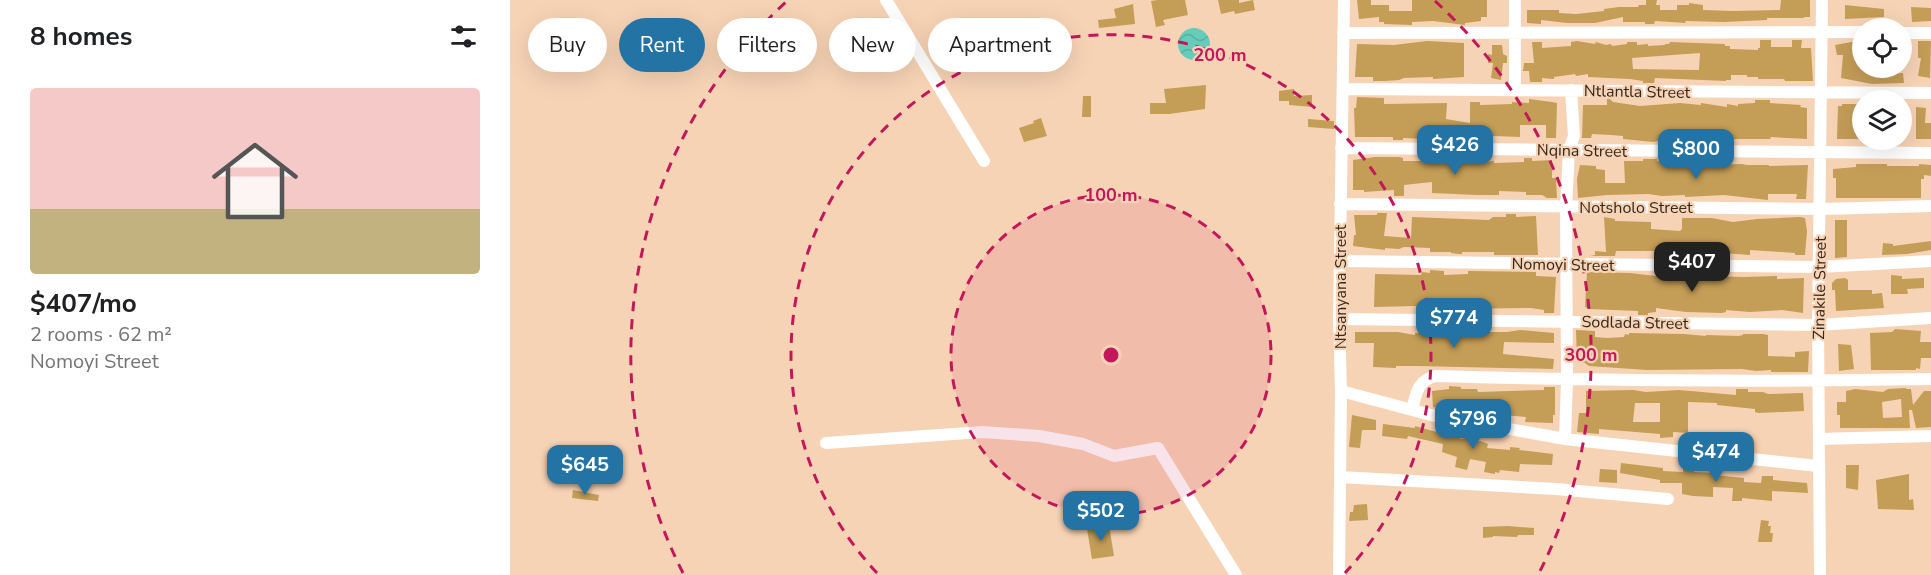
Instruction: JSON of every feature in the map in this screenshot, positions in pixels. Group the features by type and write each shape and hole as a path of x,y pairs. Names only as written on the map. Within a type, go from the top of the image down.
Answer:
{"street":[{"path":"886,0 984,161"},
{"name":"Ntsanyana Street","path":"1339,575 1341,391 1338,319 1344,0"},
{"path":"1515,0 1515,89"},
{"name":"Zinakile Street","path":"1820,575 1818,325 1822,0"},
{"path":"1343,33 1852,32"},
{"path":"1912,33 1931,33"},
{"name":"Ntlantla Street","path":"1343,88 1931,93"},
{"path":"1565,439 1566,207 1569,150 1574,136 1571,90"},
{"name":"Nqina Street","path":"1341,148 1931,153"},
{"name":"Notsholo Street","path":"1340,204 1821,209 1931,206"},
{"name":"Nomoyi Street","path":"1339,261 1820,267 1931,261"},
{"name":"Sodlada Street","path":"1338,319 1818,325 1931,318"},
{"path":"1412,411 1419,386 1425,380 1435,376 1567,380 1931,379"},
{"path":"1341,391 1412,411 1565,439 1818,466"},
{"path":"826,443 982,432 1039,436 1083,444 1114,456 1158,448 1236,575"},
{"path":"1819,439 1931,436"},
{"path":"1341,477 1556,489 1668,499"}],"water":[{"path":"1194,28 1206,32 1210,44 1206,56 1194,60 1182,56 1178,44 1182,32"}],"building":[{"path":"1185,0 1188,15 1163,20 1165,25 1156,27 1151,1"},
{"path":"1218,0 1239,0 1239,3 1253,0 1255,10 1221,14"},
{"path":"1357,0 1371,0 1371,5 1389,5 1389,11 1412,11 1412,0 1487,0 1487,17 1481,17 1481,21 1465,23 1465,25 1433,21 1412,22 1412,25 1384,24 1384,22 1379,22 1379,17 1359,19"},
{"path":"1646,0 1657,0 1656,5 1660,5 1660,10 1677,10 1677,5 1689,5 1689,3 1703,5 1703,10 1733,11 1780,10 1781,0 1810,0 1810,17 1724,22 1685,21 1686,23 1655,21 1654,24 1645,24 1645,22 1623,22 1623,17 1595,23 1541,20 1541,24 1527,23 1527,10 1559,10 1559,13 1576,14 1619,7 1638,7 1646,5"},
{"path":"1133,4 1135,24 1099,28 1098,20 1116,18 1114,9"},
{"path":"1845,5 1884,9 1884,17 1845,19"},
{"path":"1911,7 1931,8 1931,21 1912,22"},
{"path":"1760,40 1771,40 1771,47 1792,47 1792,40 1802,40 1801,48 1811,48 1813,81 1785,81 1784,79 1758,79 1758,77 1747,77 1747,75 1731,75 1731,80 1726,81 1655,78 1654,83 1643,83 1643,81 1630,79 1588,77 1588,74 1576,76 1575,74 1554,77 1554,79 1542,78 1542,82 1530,82 1529,71 1523,71 1524,63 1534,63 1532,42 1542,42 1542,48 1571,46 1571,42 1577,41 1611,44 1612,46 1627,44 1627,42 1637,42 1637,45 1648,44 1648,46 1665,45 1670,42 1725,44 1725,46 1730,46 1730,49 1758,50","holes":["1700,53 1699,70 1633,69 1632,58"]},
{"path":"1427,41 1464,43 1464,77 1373,81 1373,77 1355,77 1357,44 1394,45"},
{"path":"1918,41 1931,41 1930,78 1918,76 1921,58 1918,58"},
{"path":"1852,42 1852,78 1904,78 1904,83 1872,84 1841,78 1843,55 1837,55 1835,45"},
{"path":"1492,45 1502,45 1503,54 1507,56 1507,63 1503,63 1501,80 1491,78 1493,63 1488,63 1488,54 1492,55"},
{"path":"1206,85 1205,109 1150,114 1150,103 1166,103 1164,89"},
{"path":"1294,89 1294,96 1312,95 1312,107 1289,105 1289,101 1279,101 1279,91"},
{"path":"1083,96 1091,96 1091,117 1082,117"},
{"path":"1357,97 1384,98 1384,104 1447,103 1446,119 1470,123 1470,102 1480,102 1480,105 1512,104 1512,102 1529,103 1529,99 1557,103 1556,138 1546,138 1546,125 1520,125 1520,137 1494,136 1457,139 1453,136 1425,134 1425,139 1393,140 1393,137 1355,137 1354,108 1356,108"},
{"path":"1607,99 1640,106 1680,103 1701,105 1701,103 1727,107 1727,104 1738,106 1738,104 1755,103 1755,100 1801,105 1800,107 1807,108 1807,139 1770,137 1771,139 1669,139 1653,142 1623,139 1623,136 1592,134 1591,138 1582,138 1583,105 1607,105"},
{"path":"1842,104 1852,104 1852,139 1837,139 1838,106"},
{"path":"1916,107 1926,108 1925,123 1931,123 1931,139 1916,139"},
{"path":"1041,118 1047,136 1024,142 1019,128"},
{"path":"1308,119 1334,121 1334,129 1308,127"},
{"path":"1399,157 1403,158 1403,161 1441,161 1442,157 1481,160 1481,162 1494,161 1494,163 1524,162 1524,158 1532,158 1532,161 1552,160 1552,178 1556,178 1557,198 1526,195 1526,192 1499,191 1499,195 1432,193 1432,182 1404,185 1404,196 1394,196 1394,190 1364,192 1364,190 1353,190 1353,160"},
{"path":"1643,159 1699,165 1808,165 1806,199 1796,199 1797,194 1768,194 1768,200 1724,195 1685,197 1685,195 1648,194 1578,198 1577,179 1580,165 1596,166 1596,169 1605,170 1605,183 1625,183 1624,161 1643,161"},
{"path":"1856,164 1931,165 1931,176 1924,175 1924,179 1921,179 1921,198 1836,198 1836,178 1833,178 1833,169 1856,167"},
{"path":"1377,213 1387,213 1384,236 1411,238 1412,217 1489,220 1493,217 1506,217 1506,214 1516,214 1516,217 1536,216 1538,255 1494,255 1494,252 1462,252 1459,254 1430,252 1430,248 1404,247 1385,248 1385,250 1353,246 1354,235 1356,235 1354,215 1377,215"},
{"path":"1604,217 1615,219 1615,221 1651,222 1651,229 1680,231 1682,218 1712,218 1733,222 1800,217 1805,218 1807,231 1805,255 1750,250 1750,255 1723,253 1710,254 1710,256 1680,255 1662,251 1616,251 1615,256 1590,256 1595,255 1595,251 1606,252"},
{"path":"1835,220 1847,220 1847,257 1835,258"},
{"path":"1931,241 1931,250 1882,255 1883,243 1893,244 1893,246"},
{"path":"1430,270 1444,271 1444,275 1468,274 1468,271 1536,272 1536,276 1556,277 1554,313 1544,313 1544,310 1531,308 1374,307 1375,274 1421,275 1422,272 1430,273"},
{"path":"1587,272 1656,276 1657,273 1695,276 1695,274 1710,274 1710,276 1743,277 1777,276 1777,279 1804,278 1803,313 1782,310 1686,312 1656,308 1656,312 1638,315 1638,311 1589,309 1585,307"},
{"path":"1891,275 1902,276 1902,279 1924,278 1924,288 1907,289 1908,294 1891,294"},
{"path":"1836,279 1848,280 1848,290 1872,290 1872,294 1882,293 1884,308 1836,311 1835,290 1832,290 1832,283"},
{"path":"1895,329 1921,331 1920,342 1931,342 1931,358 1921,358 1920,369 1916,368 1916,370 1871,370 1870,333 1892,332"},
{"path":"1520,330 1554,333 1554,343 1504,342 1503,354 1554,359 1553,369 1373,367 1374,343 1355,343 1355,332 1398,332 1415,335 1419,332"},
{"path":"1576,330 1595,331 1595,337 1607,338 1624,337 1629,333 1706,336 1763,334 1768,335 1768,356 1795,357 1795,352 1809,351 1808,372 1742,369 1647,370 1589,366 1577,362"},
{"path":"1838,344 1851,345 1854,369 1839,371"},
{"path":"1449,386 1477,389 1478,392 1544,390 1544,387 1555,387 1553,423 1525,422 1526,417 1503,415 1503,413 1475,408 1475,412 1433,407 1432,391 1449,389"},
{"path":"1736,389 1748,389 1748,392 1768,394 1803,393 1804,411 1758,413 1755,409 1717,405 1717,403 1688,402 1688,433 1673,432 1673,437 1660,438 1660,434 1599,429 1599,434 1577,432 1579,413 1586,413 1586,391 1679,390 1736,395","holes":["1635,403 1660,403 1660,422 1633,422"]},
{"path":"1855,389 1883,392 1888,389 1911,389 1913,405 1924,391 1931,391 1931,427 1916,428 1912,410 1909,410 1910,428 1840,428 1837,402 1846,402 1846,391","holes":["1901,399 1902,417 1883,418 1882,402"]},
{"path":"1352,415 1376,420 1376,430 1362,430 1360,448 1349,447"},
{"path":"1383,424 1415,428 1415,426 1462,439 1467,438 1488,444 1487,448 1510,450 1510,447 1553,454 1552,465 1520,464 1519,472 1500,470 1495,474 1484,472 1486,462 1470,459 1467,470 1455,467 1457,457 1442,452 1443,444 1408,436 1407,439 1382,436"},
{"path":"1621,463 1663,468 1663,471 1683,472 1683,468 1694,469 1694,472 1744,478 1744,482 1761,483 1762,476 1773,476 1773,480 1807,483 1808,493 1772,491 1772,501 1742,498 1742,501 1732,501 1733,488 1713,487 1713,497 1693,496 1682,494 1682,483 1660,483 1660,480 1620,473"},
{"path":"1846,465 1859,465 1858,490 1846,488"},
{"path":"1600,469 1617,470 1617,483 1599,482"},
{"path":"1909,474 1909,500 1913,499 1914,510 1878,509 1876,480"},
{"path":"573,490 599,495 598,501 572,498"},
{"path":"1367,504 1368,520 1349,521 1354,505"},
{"path":"1761,520 1769,521 1770,533 1773,533 1772,542 1758,542"},
{"path":"1109,525 1114,556 1092,559 1087,529"},
{"path":"1483,527 1534,528 1534,535 1483,538"}]}
